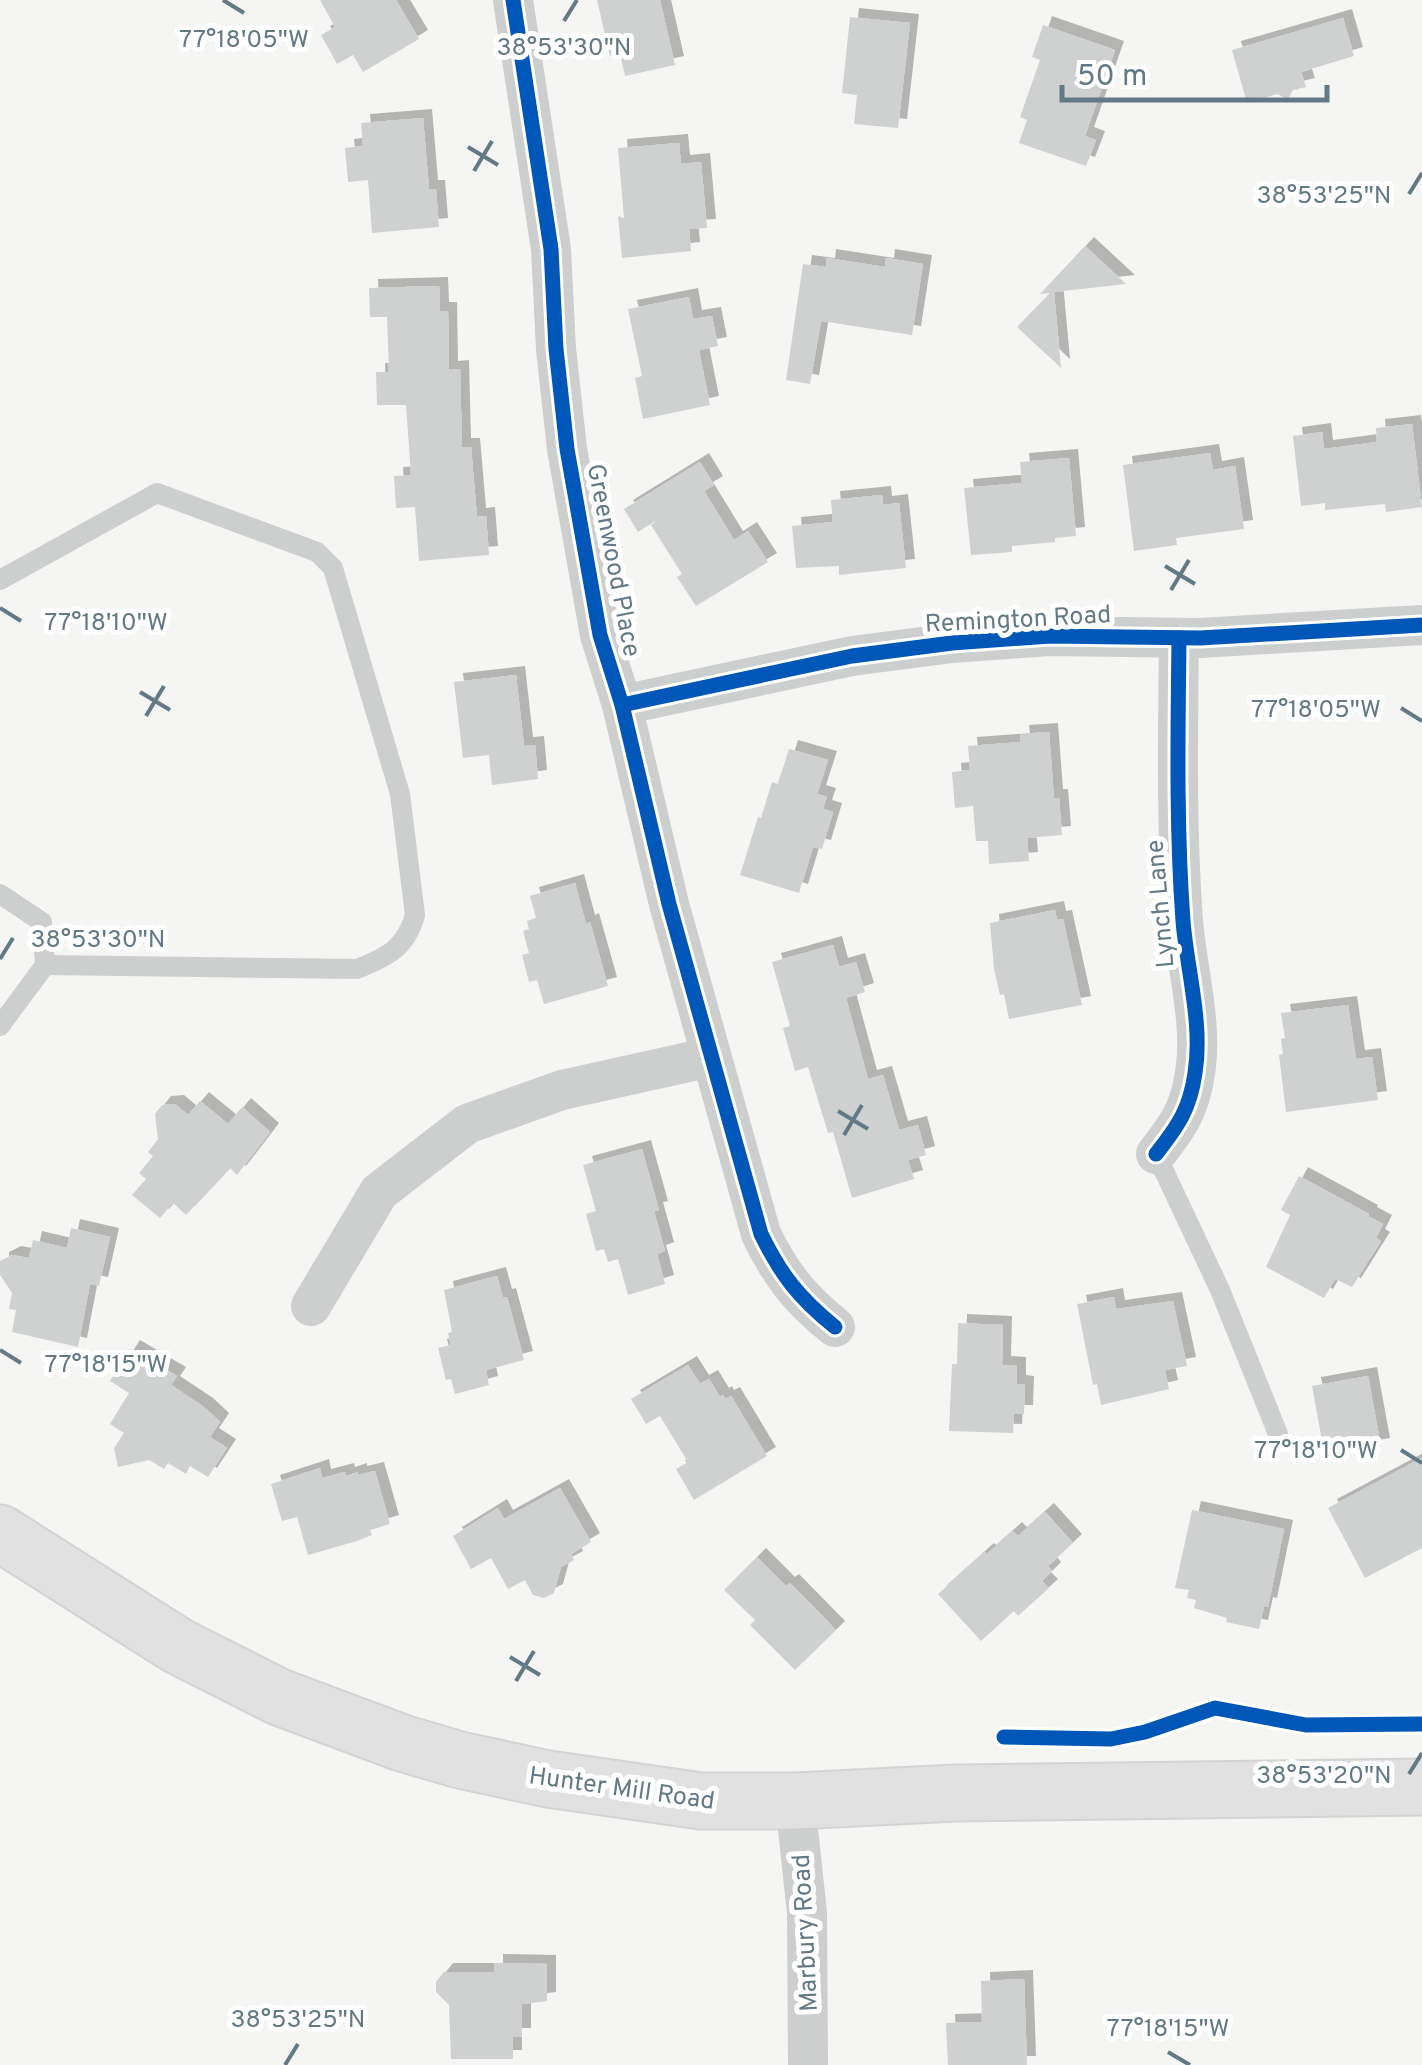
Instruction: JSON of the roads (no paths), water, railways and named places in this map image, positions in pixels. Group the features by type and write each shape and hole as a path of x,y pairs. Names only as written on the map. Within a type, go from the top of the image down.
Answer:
{"main road":[{"name":"Hunter Mill Road","path":"0,1532 178,1646 279,1697 371,1733 460,1760 548,1779 701,1801 795,1801 956,1792 1422,1787"}],"street":[{"name":"Greenwood Place","path":"514,0 541,163 567,448 600,635 622,705 668,904 761,1234 780,1272 804,1302 834,1326"},
{"name":"Remington Road","path":"622,705 852,656 952,642 1050,636 1179,638 1422,625"},
{"name":"Lynch Lane","path":"1156,1154 1184,1117 1196,1071 1196,1028 1176,814 1179,638"},
{"path":"311,1306 379,1192 468,1124 562,1090 712,1057"},
{"name":"Marbury Road","path":"795,1801 807,1913 808,2065"}],"lane":[{"path":"0,580 158,494 316,552 333,568 400,794 415,915 410,933 392,954 357,969 45,964"},
{"path":"0,894 42,922 45,964 0,1026"},
{"path":"1156,1154 1220,1290 1278,1434"}]}
